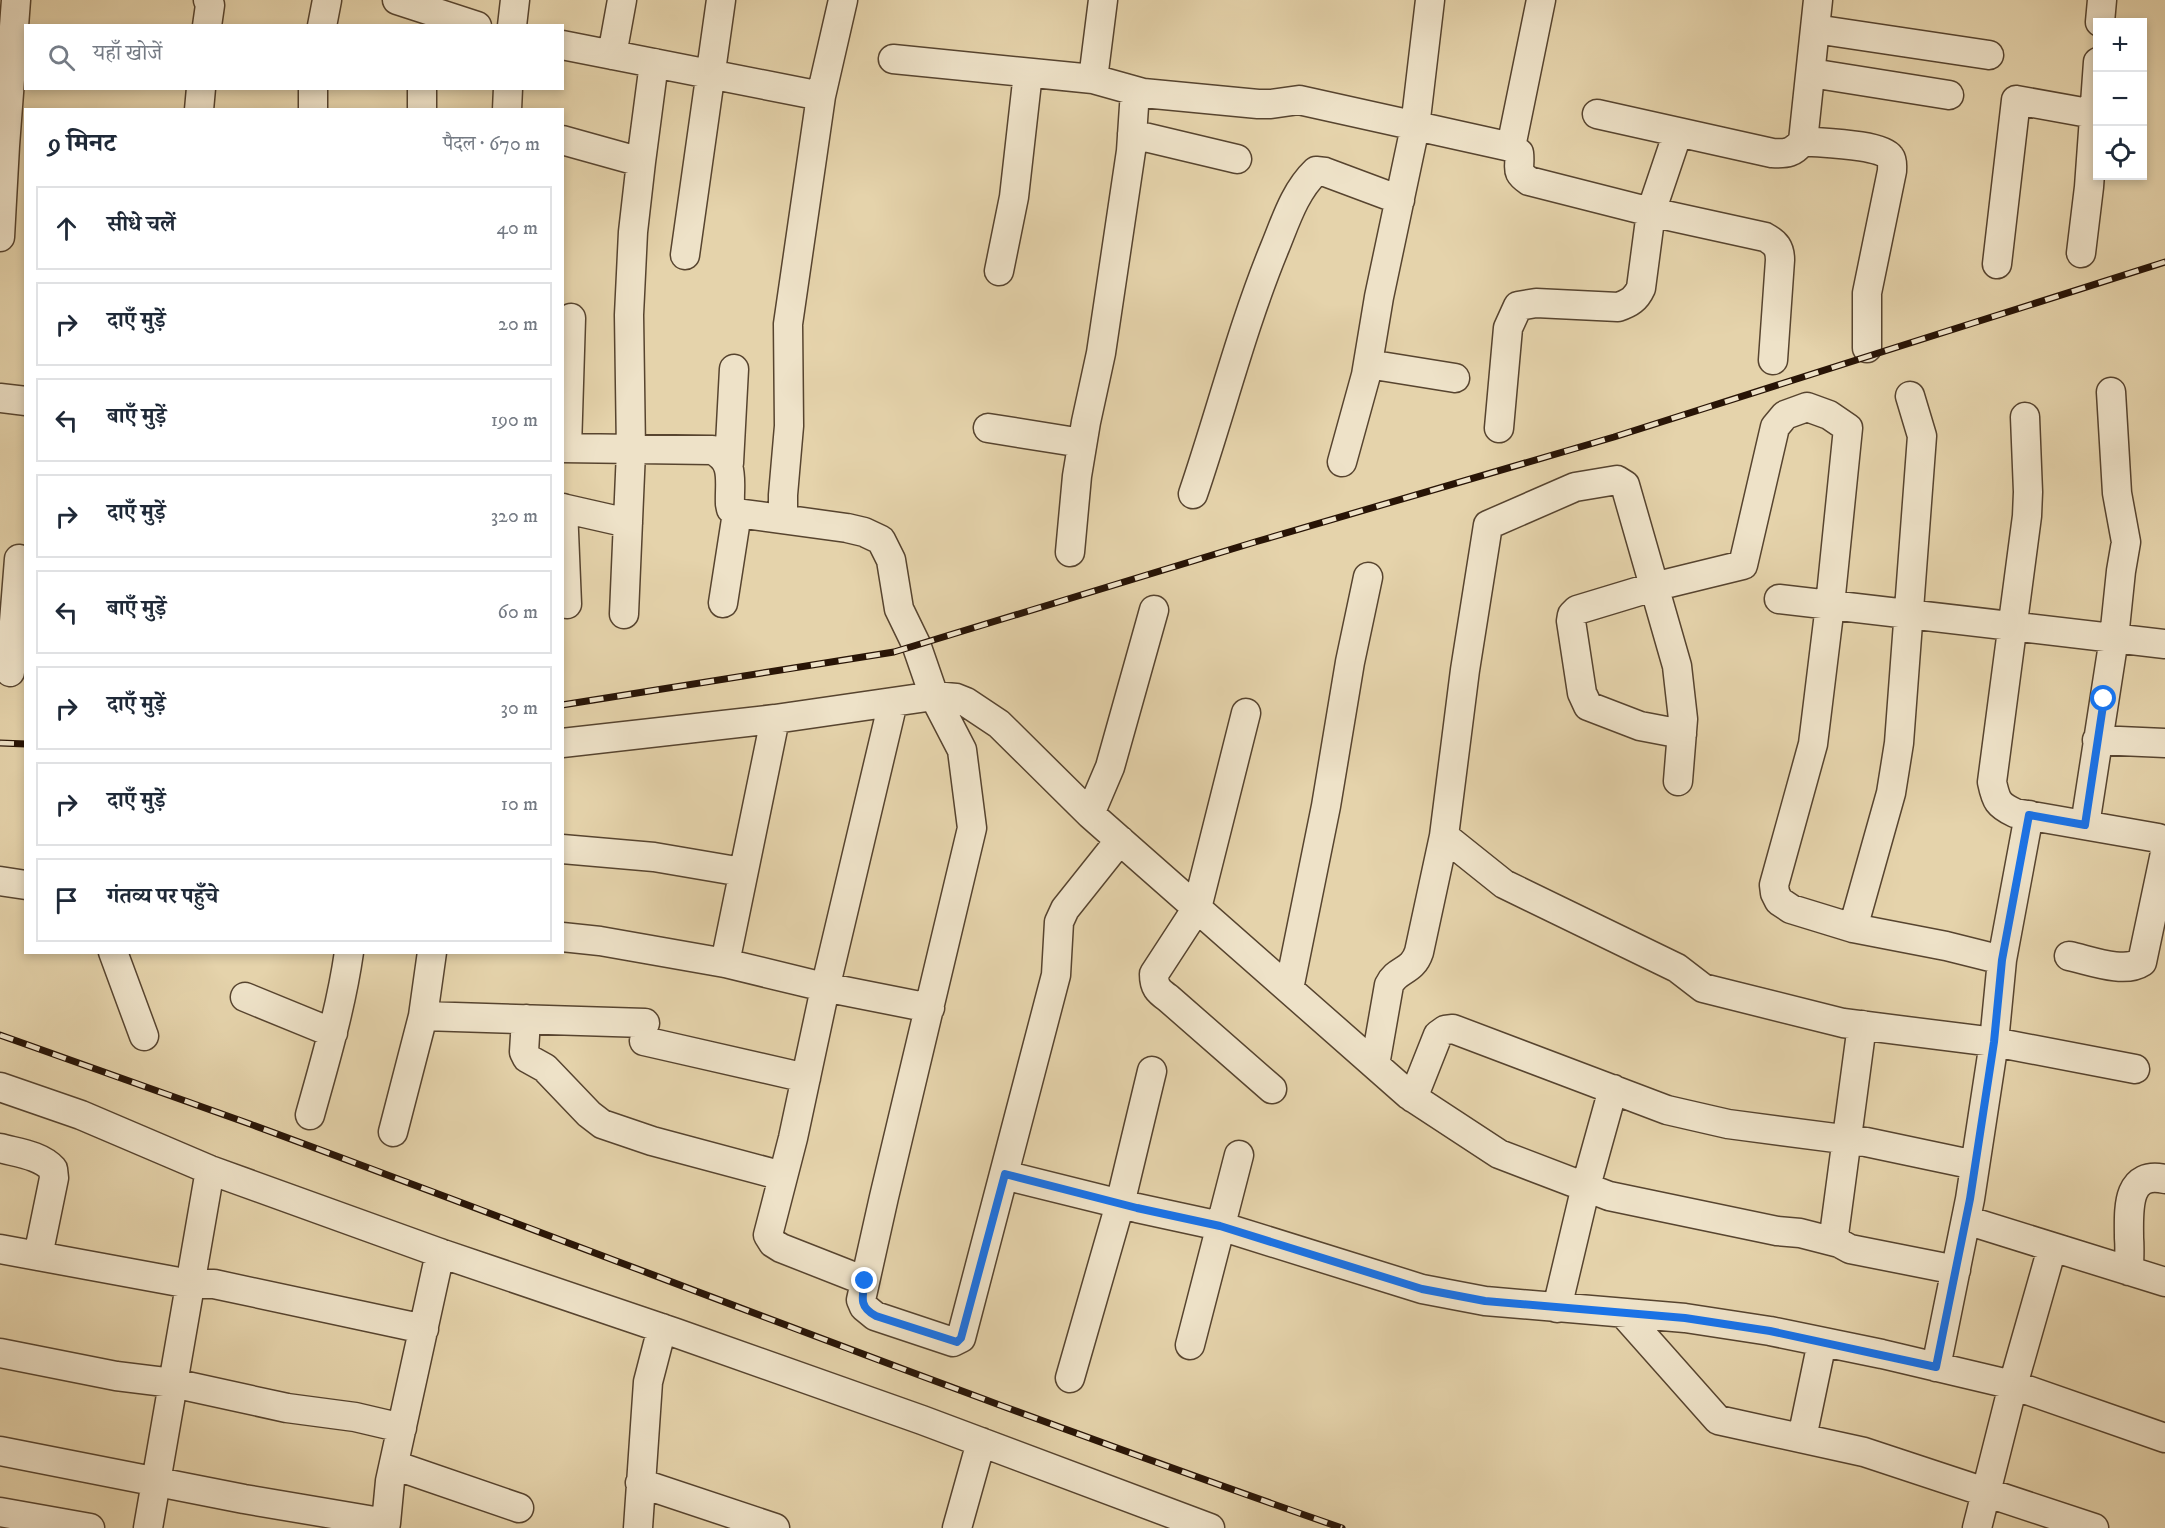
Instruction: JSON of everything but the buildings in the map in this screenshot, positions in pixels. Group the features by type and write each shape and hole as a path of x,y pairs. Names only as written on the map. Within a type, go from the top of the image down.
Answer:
{"street":[{"path":"0,237 5,135 16,0"},
{"path":"207,24 210,5 208,0"},
{"path":"322,24 327,0"},
{"path":"512,24 515,0"},
{"path":"612,55 622,0"},
{"path":"685,255 720,0"},
{"path":"783,519 789,426 788,324 821,96 843,0"},
{"path":"1093,79 1103,0"},
{"path":"1342,462 1368,364 1379,297 1415,127 1430,0"},
{"path":"1511,147 1540,0"},
{"path":"1597,114 1779,154 1794,151 1803,141 1818,0"},
{"path":"2100,18 2102,0"},
{"path":"414,12 468,24"},
{"path":"1815,29 1989,55"},
{"path":"564,45 821,96"},
{"path":"893,59 1093,79 1135,91 1258,104 1299,100 1511,147 1519,153 1518,170 1521,176 1530,181 1651,212 1765,237 1774,243 1780,250 1780,260 1773,360"},
{"path":"624,614 631,450 629,315 633,232 654,63"},
{"path":"999,271 1014,197 1028,73"},
{"path":"1811,73 1949,94"},
{"path":"200,108 201,90"},
{"path":"313,90 313,108"},
{"path":"422,90 422,108"},
{"path":"507,108 508,90"},
{"path":"1070,552 1077,476 1101,353 1132,134 1135,91"},
{"path":"1996,264 2016,100 2093,114"},
{"path":"2081,253 2093,126"},
{"path":"1499,428 1508,328 1518,306 1536,303 1618,307 1630,303 1641,288 1651,212 1678,132"},
{"path":"1132,134 1237,159"},
{"path":"564,141 641,162"},
{"path":"1803,141 1874,148 1888,155 1892,160 1892,171 1867,293 1867,348"},
{"path":"1193,494 1256,293 1288,214 1305,182 1316,171 1325,172 1400,200"},
{"path":"571,318 565,448 712,450 721,455 729,464"},
{"path":"1368,364 1455,378"},
{"path":"734,369 729,464 730,504 737,513 847,528 864,532 881,540 891,560 899,609 916,645 934,696 962,750 972,828 865,1281 861,1300 869,1312 885,1320 957,1342 961,1338 1056,975 1059,922 1065,909 1120,840"},
{"path":"2085,825 2127,542 2117,493 2111,392"},
{"path":"1853,928 1891,793 1899,743 1922,435 1910,396"},
{"path":"0,398 24,401"},
{"path":"1682,734 1640,726 1588,706 1582,693 1572,615 1576,610 1653,587 1743,565 1775,427 1785,415 1808,407 1829,415 1848,428 1830,605 1813,744 1774,885 1775,893 1779,901 1791,909 1853,928 1946,946 2002,960"},
{"path":"2025,417 2027,516 1992,782 1995,796 2001,806 2015,813 2158,838 2165,848"},
{"path":"988,428 1082,443"},
{"path":"1375,1065 1389,986 1393,977 1416,962 1444,836 1465,670 1488,525 1575,487 1617,480 1625,485 1677,666 1682,734 1678,782"},
{"path":"564,508 628,523"},
{"path":"723,603 737,513"},
{"path":"564,532 567,603"},
{"path":"12,673 15,559"},
{"path":"1289,989 1326,806 1350,662 1368,577"},
{"path":"1779,599 2165,644"},
{"path":"1090,814 1110,767 1154,610"},
{"path":"564,743 775,719 934,696 956,698 985,713 999,724 1090,814 1413,1098 1499,1154 1609,1196 1777,1231 1800,1233 1839,1243 1850,1249 1956,1270"},
{"path":"865,1281 773,1243 768,1235 893,702"},
{"path":"1246,712 1197,908 1154,974 1154,984 1159,992 1272,1089"},
{"path":"725,963 775,719"},
{"path":"2097,740 2165,743"},
{"path":"1936,1367 1966,1220 1994,1042 2002,960 2029,815"},
{"path":"1444,836 1504,884 1677,968 1703,988 1843,1023 1994,1042 2135,1069"},
{"path":"564,849 654,857 742,872"},
{"path":"2069,956 2125,968 2142,962 2165,853"},
{"path":"0,881 24,885"},
{"path":"564,937 600,941 725,963 826,988 930,1008"},
{"path":"114,954 144,1036"},
{"path":"310,1115 333,1033 349,954"},
{"path":"393,1132 423,1016 432,954"},
{"path":"245,997 333,1033"},
{"path":"423,1016 526,1019 645,1032 806,1078"},
{"path":"526,1019 524,1052 527,1058 545,1068 589,1114 602,1124 652,1141 783,1176"},
{"path":"1839,1243 1834,1235 1862,1025"},
{"path":"1413,1098 1438,1035 1445,1030 1453,1029 1667,1110 1728,1124 1848,1140 1975,1165"},
{"path":"1070,1378 1120,1204 1152,1071"},
{"path":"0,1087 81,1115 210,1170 981,1442 1210,1528"},
{"path":"1557,1308 1586,1186 1613,1089"},
{"path":"0,1148 37,1158 47,1162 53,1169 54,1178 38,1256"},
{"path":"1190,1345 1239,1155"},
{"path":"148,1528 210,1170"},
{"path":"1005,1174 1120,1204 1220,1226 1422,1289 1485,1301 1685,1318 1770,1331 2013,1385 2165,1438"},
{"path":"2152,1282 2129,1201 2137,1185 2145,1179 2165,1179"},
{"path":"1966,1220 2152,1282"},
{"path":"1977,1528 2013,1385 2052,1248"},
{"path":"0,1249 190,1284 214,1284 424,1329"},
{"path":"0,1451 386,1526 394,1465 440,1253"},
{"path":"1623,1313 1718,1420 1864,1452 2094,1528"},
{"path":"638,1528 648,1382 662,1328"},
{"path":"1802,1438 1822,1342"},
{"path":"0,1353 116,1376 173,1383 287,1408 355,1417 402,1428"},
{"path":"957,1528 981,1442"},
{"path":"394,1465 519,1508"},
{"path":"640,1483 775,1528"},
{"path":"0,1512 90,1528"}],"railway":[{"path":"564,705 894,652 1255,542 1614,437 2165,262"},
{"path":"0,743 24,744"},
{"path":"0,1035 250,1124 931,1380 1342,1528"}],"route":[{"path":"865,1281 861,1300 869,1312 957,1342 961,1338 1005,1174 1137,1208 1220,1226 1422,1289 1510,1304 1685,1318 1770,1331 1936,1367 1970,1199 1994,1042 2002,960 2029,815 2085,825 2104,699"}]}
